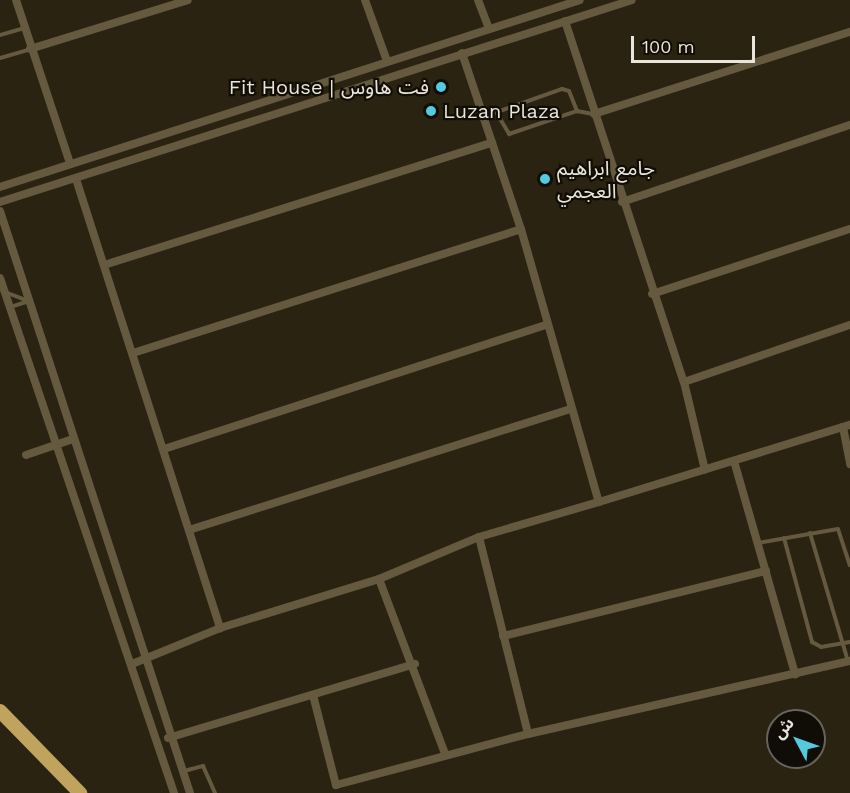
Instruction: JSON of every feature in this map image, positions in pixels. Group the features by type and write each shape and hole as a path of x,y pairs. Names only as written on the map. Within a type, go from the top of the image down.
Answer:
{"highway":[{"path":"0,711 80,793"}],"street":[{"path":"16,0 30,49 70,163"},
{"path":"30,49 188,0"},
{"path":"365,0 387,62"},
{"path":"478,0 489,29"},
{"path":"0,187 580,0"},
{"path":"0,193 0,202 632,0"},
{"path":"565,21 652,294 684,382 705,470"},
{"path":"594,114 850,32"},
{"path":"462,53 521,229 546,325 599,502"},
{"path":"622,202 850,125"},
{"path":"104,265 492,143"},
{"path":"76,179 220,628"},
{"path":"0,211 168,738 190,793"},
{"path":"133,353 521,229"},
{"path":"652,294 850,229"},
{"path":"0,278 58,444 174,793"},
{"path":"164,449 546,325"},
{"path":"684,382 850,325"},
{"path":"189,530 571,409"},
{"path":"132,664 220,628 379,579 479,537 847,426 850,464"},
{"path":"26,455 73,439"},
{"path":"734,461 795,674"},
{"path":"479,537 528,734"},
{"path":"503,636 766,570"},
{"path":"379,579 415,664 445,754"},
{"path":"313,694 336,784 528,734 849,662"},
{"path":"168,738 415,664"}],"lane":[{"path":"0,35 24,28"},
{"path":"0,57 30,49"},
{"path":"482,117 566,88 578,111"},
{"path":"496,112 509,134 578,111 594,114"},
{"path":"5,292 29,301 10,308"},
{"path":"758,544 838,529 850,565"},
{"path":"810,533 849,662"},
{"path":"784,538 812,642 821,647 850,642"},
{"path":"182,771 203,766 215,793"}],"place":[{"name":"Fit House | فت هاوس","path":"441,87"},
{"name":"Luzan Plaza","path":"431,111"},
{"name":"جامع ابراهيم العجمي","path":"545,179"}]}
